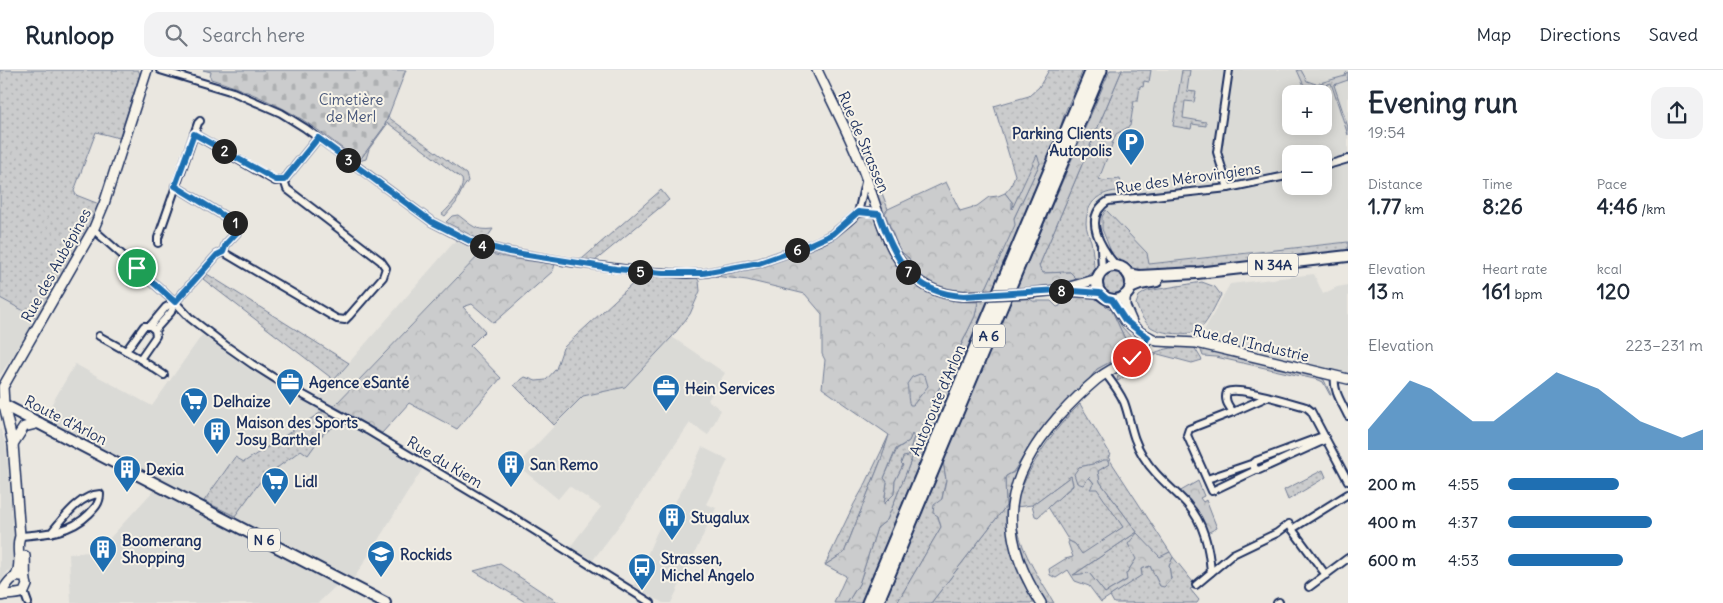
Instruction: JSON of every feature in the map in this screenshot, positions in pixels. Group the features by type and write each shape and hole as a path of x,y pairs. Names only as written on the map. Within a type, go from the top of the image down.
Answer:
{"highway":[{"name":"Autoroute d'Arlon","path":"868,603 1092,70"},
{"name":"Autoroute d'Arlon","path":"877,603 1101,70"}],"main road":[{"name":"N 34A","path":"1128,274 1138,276 1197,273 1348,256"},
{"path":"1109,267 1122,268 1128,274 1128,292 1112,300 1107,299 1100,293 1097,284 1100,275 1109,267"},
{"name":"N 34A","path":"1128,292 1140,284 1197,273"},
{"name":"Route d'Arlon","path":"2,404 385,603"}],"street":[{"name":"Rue des Aubépines","path":"18,593 27,586 20,578 18,544 20,536 13,444 2,404 3,387 93,229 104,204 147,70"},
{"path":"160,70 233,92 281,113 432,222 472,242 509,252 640,272 703,273 759,263 802,248 833,234 858,212 866,176"},
{"name":"Rue de Strassen","path":"817,70 855,150 894,252 910,275 927,288 951,296 1059,290 1100,293"},
{"path":"1228,188 1217,152 1229,70"},
{"path":"158,243 175,186 200,121"},
{"path":"194,134 276,180 284,180"},
{"path":"284,180 318,138"},
{"path":"1332,164 1348,159"},
{"name":"Rue des Mérovingiens","path":"1117,267 1101,246 1095,230 1095,216 1102,205 1108,202 1228,188 1282,176"},
{"path":"223,252 337,319 345,320 383,278 386,268 381,261 287,189 284,180"},
{"path":"153,328 166,308 175,302 217,255 223,252 226,244 242,227 175,186"},
{"path":"858,212 879,214"},
{"name":"Rue du Kiem","path":"93,229 175,302 190,318 224,345 287,386 404,452 571,552 651,603"},
{"name":"Rue des Mérovingiens","path":"1100,275 1101,246"},
{"name":"Rue de Strassen","path":"1059,290 1100,275"},
{"path":"1128,292 1125,306 1134,327"},
{"path":"1041,603 1025,576 1014,540 1011,512 1018,479 1026,461 1049,428 1082,393 1105,373 1139,352 1148,337 1125,320 1112,300"},
{"path":"126,351 144,326 153,328"},
{"path":"140,359 156,336 153,328"},
{"path":"99,336 164,375"},
{"name":"Rue de l'Industrie","path":"1148,337 1165,342 1197,343 1348,379"},
{"name":"Rue des Aubépines","path":"0,380 20,357"},
{"path":"1105,373 1120,393 1136,444 1143,457 1161,480 1188,505 1197,519 1206,538 1212,572"},
{"path":"1335,377 1334,387 1348,416"},
{"path":"1232,412 1225,401 1227,392 1231,390 1306,407 1311,411 1348,481"},
{"path":"1267,397 1187,430 1187,435 1212,491 1324,438"},
{"path":"13,444 24,427 40,423"},
{"path":"1207,478 1324,438"},
{"path":"1254,463 1256,470"},
{"path":"1225,473 1230,483"},
{"path":"20,536 51,533 70,528 86,518 100,501 100,494 91,495 80,502 51,533"},
{"path":"1292,529 1348,494"},
{"path":"1196,585 1233,554 1277,533 1289,524 1326,574"},
{"path":"1309,587 1348,558"},
{"path":"0,595 10,579 20,578"},
{"path":"8,584 27,603"},
{"path":"0,595 18,593"}],"shaded area":[{"path":"1151,70 1348,70 1348,242 1149,264 1106,210 1095,204 1099,197 1107,192 1116,190 1129,191 1121,183 1120,179 1099,180 1116,134 1130,126 1134,101 1138,101 1140,86 1144,81 1149,82"},
{"path":"456,240 482,252 334,406 318,398"},
{"path":"1314,274 1323,294 1337,287 1348,285 1348,379 1197,343 1230,284"},
{"path":"0,298 37,318 0,375"},
{"path":"202,335 252,371 423,468 353,580 43,419 75,364 152,406"},
{"path":"672,337 725,373 708,400 721,410 708,435 690,423 624,519 593,560 570,547 601,507 569,486 558,499 517,465 583,396 625,387"},
{"path":"0,428 6,445 16,565 8,571 0,582"},
{"path":"702,447 728,460 706,504 716,508 671,603 663,603 634,586 656,534 681,492"},
{"path":"154,490 337,585 318,603 71,603 69,554 98,551"}],"green space":[{"path":"0,70 138,70 140,74 119,138 96,132 74,191 76,195 99,204 89,226 37,318 0,298"},
{"name":"Cimetière de Merl","path":"203,70 406,70 384,127 359,161 292,113 258,96 211,79 211,72"},
{"path":"1049,70 1083,70 1064,115 1059,133 861,603 847,603 859,584 877,528 887,520 918,443 932,401 975,316 978,302 987,286 1014,218 1040,163 1011,210 1012,202 1005,193 1011,186 1015,175 994,106 1029,96 1039,87"},
{"path":"1110,70 1122,70 1039,266 1043,273 1070,272 1076,278 1072,283 1031,288 1028,298 1033,301 1051,301 1057,307 1060,306 1062,297 1094,298 1112,311 1125,339 1126,347 1121,356 1097,369 1031,445 1013,472 1006,476 1006,506 931,603 897,603 941,527 938,516 933,513 934,505 942,499 946,480 943,460"},
{"path":"1122,70 1151,70 1149,82 1144,81 1143,87 1140,86 1138,101 1134,101 1130,126 1116,134 1099,179 1104,181 1120,179 1121,183 1130,191 1106,193 1094,200 1090,206 1086,225 1092,245 1094,272 1085,277 1076,278 1070,272 1042,273 1039,266"},
{"path":"1182,70 1190,70 1187,91 1196,92 1194,102 1185,101 1183,118 1206,122 1206,126 1192,124 1191,129 1173,126"},
{"path":"1297,70 1301,70 1307,81 1316,84 1345,76 1348,72 1348,80 1334,85 1348,127 1348,135 1331,83 1325,85 1304,85"},
{"path":"388,117 466,174 468,181 456,203 445,216 442,214 453,203 459,193 462,179 388,123 369,149 366,159 359,161 384,127"},
{"path":"869,143 868,156 888,209 885,213 899,250 909,258 914,271 951,290 966,291 948,290 932,286 920,278 901,256 888,228 859,151 859,149"},
{"path":"1037,155 1040,163 1014,218 1015,225 983,291 951,290 936,286 923,279 914,271 909,258 899,250 885,213 888,209 946,182 960,211 977,206 989,197 1005,193 1012,202 1012,209"},
{"path":"661,190 669,200 595,261 582,259"},
{"path":"1106,210 1147,253 1149,264 1348,242 1348,253 1178,273 1135,271 1112,254 1102,229 1102,217"},
{"path":"458,215 478,228 493,229 484,242 446,222 452,216"},
{"path":"861,216 873,217 902,270 924,290 938,297 956,301 978,302 975,316 932,401 918,443 887,520 877,528 859,584 847,603 834,603 846,576 825,565 844,553 889,435 822,388 825,360 822,354 822,314 805,294 747,280 715,276 764,265 803,251 840,233","holes":["912,434 914,437 908,456 903,457 901,463 903,465 895,481 894,494 884,504 887,482 884,478 896,449 909,441"]},
{"path":"482,252 514,259 555,264 553,271 494,323 472,304 463,307 485,331 470,346 501,378 457,429 409,403 382,433 334,406"},
{"path":"1114,272 1122,275 1125,283 1122,291 1114,294 1106,291 1103,283 1106,275"},
{"path":"207,274 349,363 334,380 203,279"},
{"path":"654,276 697,278 700,291 690,314 672,337 625,387 583,396 554,425 514,385 525,377 536,381 546,380 556,369 563,348 639,278"},
{"path":"1202,282 1215,287 1221,295 1206,322 1200,329 1190,333 1176,334 1151,327 1140,313 1136,304 1139,296 1147,291"},
{"path":"1112,311 1122,327 1133,339 1134,345 1137,346 1134,351 1083,387 1097,369 1121,356 1125,339"},
{"path":"1194,347 1202,360 1192,363 1158,354 1117,380 1118,376 1147,356 1162,350"},
{"path":"1200,348 1319,377 1324,380 1331,395 1323,382 1319,380 1216,357 1203,356"},
{"path":"920,374 925,376 928,386 913,405 910,405 907,384 912,377"},
{"path":"1080,404 1111,455 1108,457 1170,552 1160,557 1136,559 1126,574 1128,579 1105,593 1089,573 1072,576 1137,532 1100,482 1098,471 1109,464 1104,460 1079,467 1094,483 1123,527 1082,555 1075,544 1069,541 1048,507 1073,486 1071,476 1032,505 1016,507 1021,485 1023,485 1040,452 1063,422"},
{"path":"323,411 341,422 323,434 308,455 301,450 262,479 235,516 204,501 235,457 244,462"},
{"path":"912,433 914,437 908,456 895,481 894,494 884,505 887,482 884,478 897,449 909,441"},
{"path":"889,435 844,553 825,565 854,504"},
{"path":"943,460 946,480 938,516 941,527 897,603 883,603"},
{"path":"1108,460 1109,464 1098,471 1100,482 1137,532 1073,575 1089,573 1105,593 1127,580 1126,574 1136,559 1128,544 1137,533 1160,557 1170,552 1173,557 1169,566 1171,579 1164,587 1160,586 1150,566 1141,569 1142,575 1101,602 1089,586 1075,581 1068,570 1056,578 1050,575 1049,569 1065,559 1073,557 1069,541 1075,544 1082,554 1123,527 1097,489 1090,489 1094,483 1089,477 1083,485 1077,483 1074,474 1079,467"},
{"path":"1020,463 1014,478 1010,497 1008,528 1038,603 931,603 1006,506 1005,478 1014,472"},
{"path":"1323,470 1326,477 1288,500 1284,490"},
{"path":"1071,476 1073,485 1038,517 1035,516 1032,505"},
{"path":"1198,481 1204,496 1200,498 1203,502 1206,500 1217,528 1207,533 1199,517 1179,492"},
{"path":"1016,518 1025,551 1054,603 1045,603 1028,572 1020,552"},
{"path":"1173,557 1197,587 1190,589 1199,600 1197,603 1114,603 1110,596 1141,575 1141,569 1150,566 1160,586 1171,579 1169,566"},
{"path":"500,564 559,603 527,603 474,571"}],"place":[{"name":"Parking Clients Autopolis","path":"1131,166"},
{"name":"Agence eSanté","path":"290,406"},
{"name":"Hein Services","path":"666,412"},
{"name":"Delhaize","path":"194,425"},
{"name":"Maison des Sports Josy Barthel","path":"217,455"},
{"name":"San Remo","path":"511,488"},
{"name":"Dexia","path":"127,493"},
{"name":"Lidl","path":"275,505"},
{"name":"Stugalux","path":"672,541"},
{"name":"Boomerang Shopping","path":"103,573"},
{"name":"Rockids","path":"381,578"},
{"name":"Strassen, Michel Angelo","path":"642,591"}],"route":[{"path":"137,268 175,302 217,255 223,252 226,244 242,227 175,186 194,134 276,180 284,180 318,138 432,222 472,242 509,252 616,269 687,274 722,271 759,263 802,248 833,234 849,222 858,212 879,214 887,237 902,265 919,282 927,288 938,292 951,296 1059,290 1100,293 1107,299 1112,300 1125,320 1148,337 1139,352 1132,358"}]}
